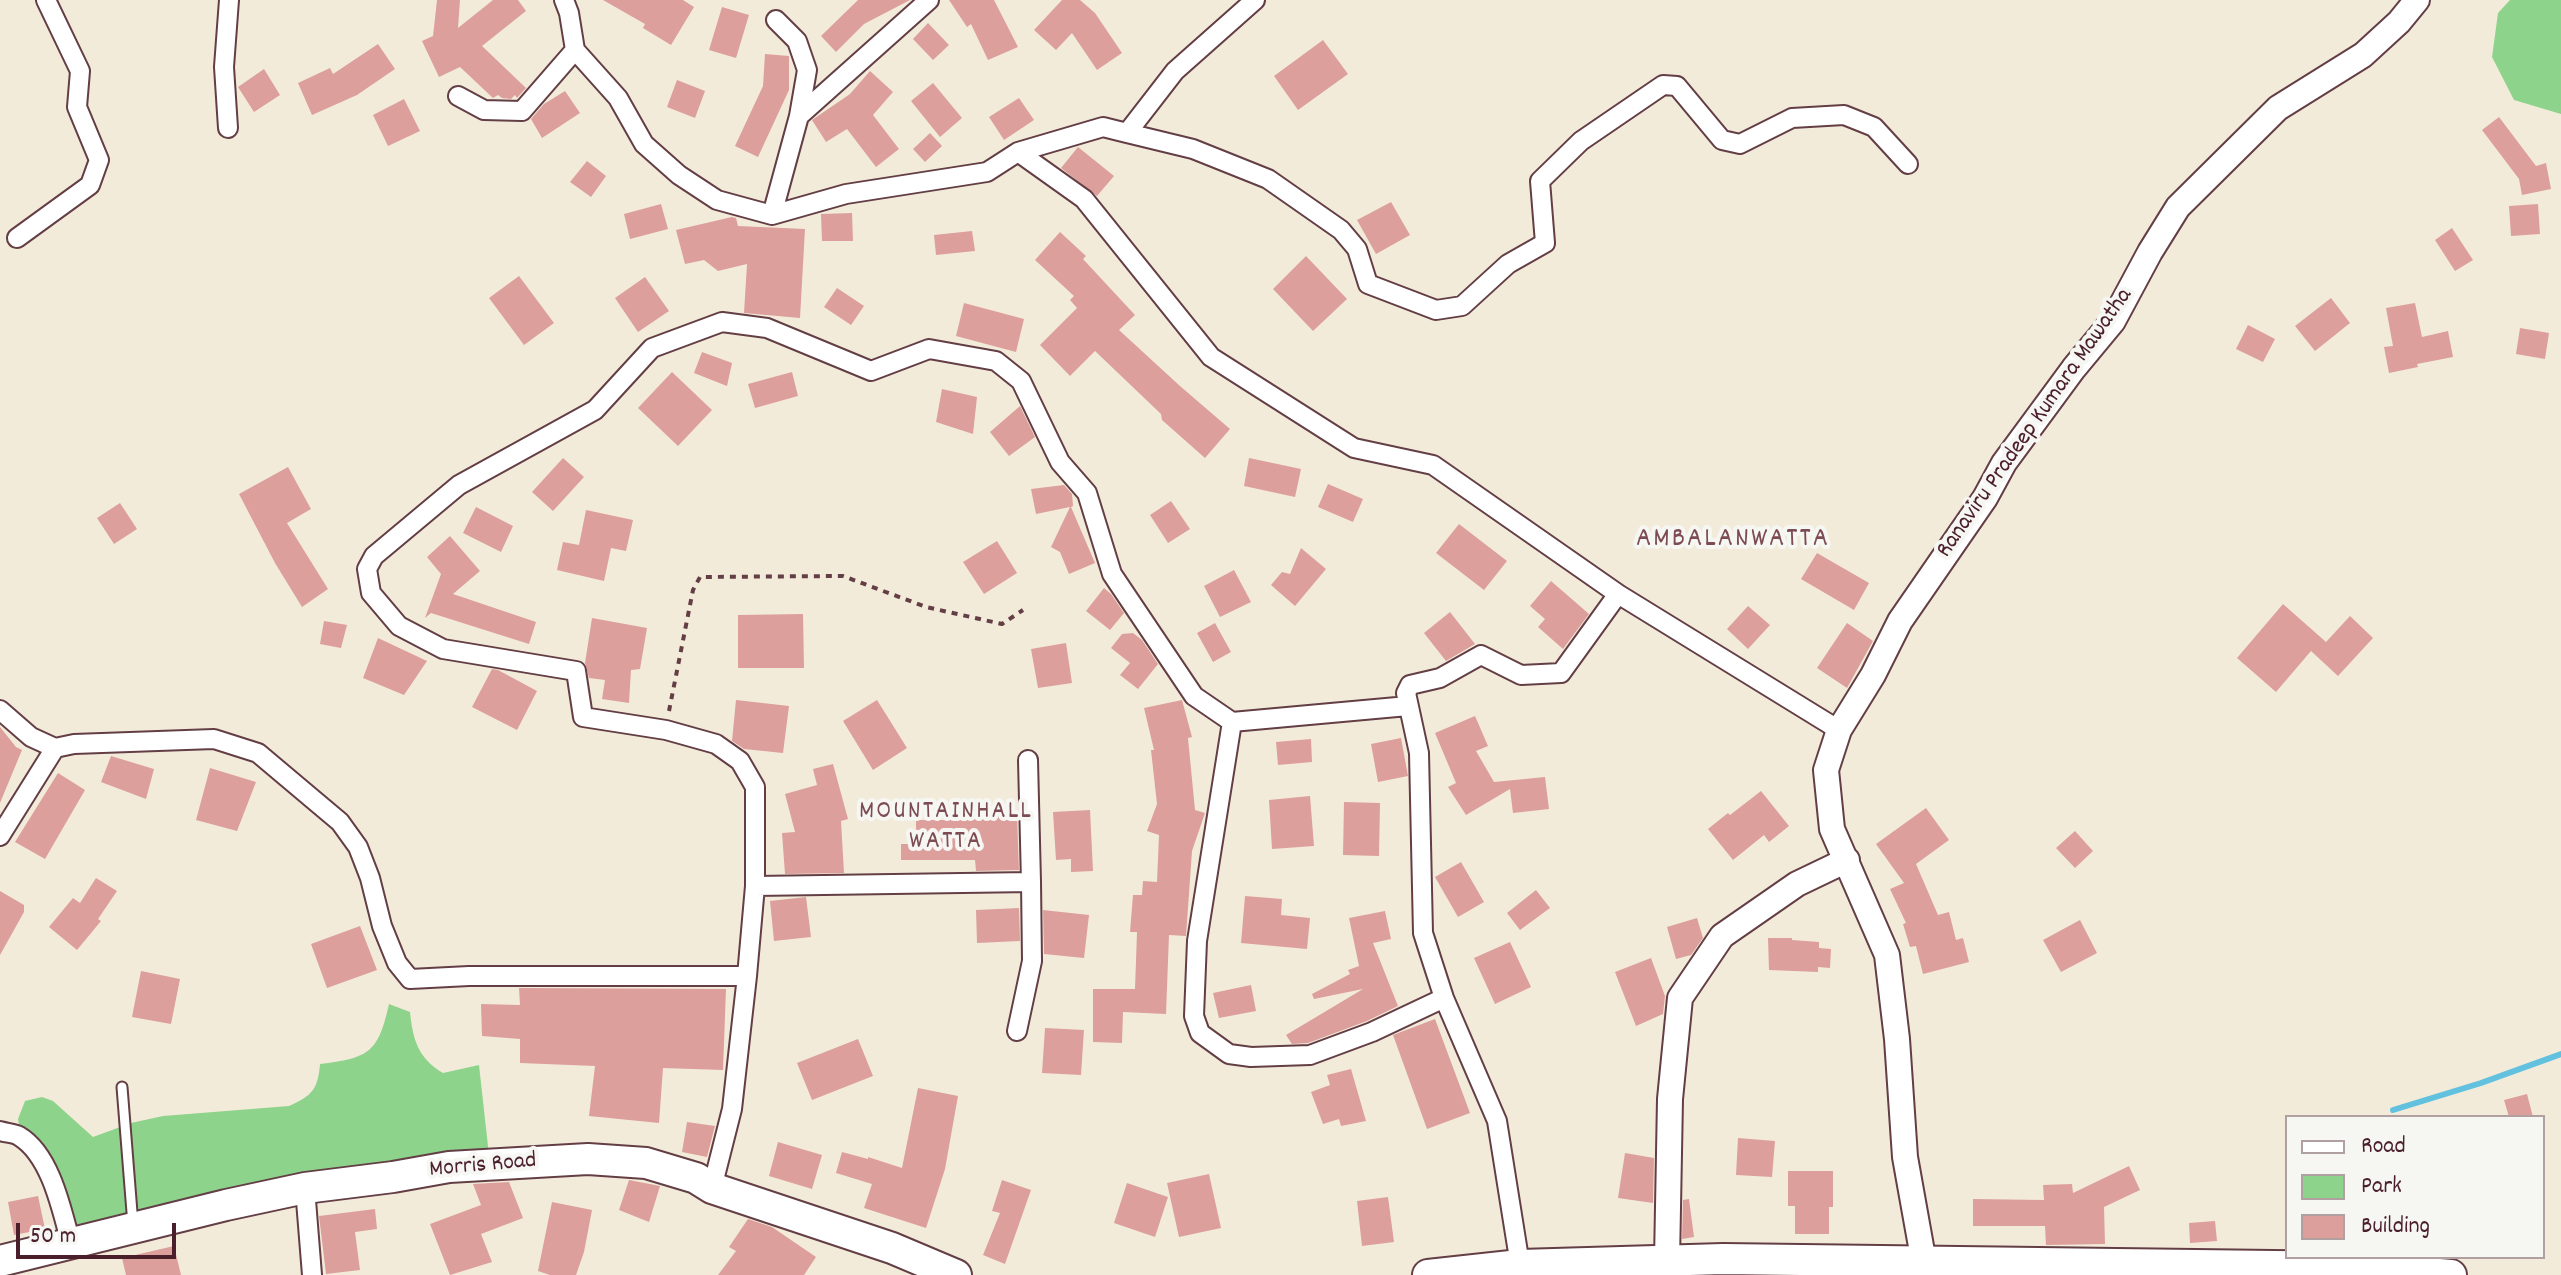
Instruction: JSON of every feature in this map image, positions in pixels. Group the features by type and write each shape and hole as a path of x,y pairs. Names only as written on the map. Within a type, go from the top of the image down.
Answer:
{"main road":[{"name":"Morris Road","path":"0,1261 305,1188 449,1167 588,1159 646,1163 696,1178 712,1188 892,1248 956,1275"},
{"path":"1428,1275 1520,1265 1667,1261 1723,1267 1924,1263 2353,1267 2451,1275"}],"street":[{"path":"17,238 90,185 99,160 77,107 80,71 46,0"},
{"path":"228,128 224,67 229,0"},
{"path":"564,0 575,50 618,98 644,144 679,175 717,200 772,215 846,194 987,172 1018,152 1103,127 1193,149 1268,179 1341,230 1357,249 1368,284 1436,310 1462,306 1508,264 1545,243 1540,181 1581,141 1663,85 1677,86 1722,140 1740,144 1792,118 1844,115 1874,127 1908,164"},
{"path":"799,116 929,0"},
{"path":"1127,133 1175,71 1255,0"},
{"name":"Ranaviru Pradeep Kumara Mawatha","path":"1924,1263 1905,1157 1897,1039 1887,955 1832,829 1826,770 1839,730 1873,675 1900,621 1985,498 2004,463 2113,321 2178,207 2278,108 2363,55 2399,22 2417,0"},
{"path":"772,215 799,116 807,70 797,41 776,20"},
{"path":"458,96 484,110 522,111 575,50"},
{"path":"1018,152 1084,199 1211,357 1354,448 1433,465 1618,594 1839,730"},
{"path":"712,1188 732,1109 747,976 755,886 755,787 740,761 716,744 666,730 583,717 576,671 443,649 399,626 371,593 367,569 374,556 459,485 595,410 652,348 722,322 767,328 871,371 929,349 996,361 1021,381 1060,462 1087,493 1112,574 1194,696 1232,722 1408,706"},
{"path":"1520,1265 1497,1121 1444,998 1423,933 1419,753 1406,693 1410,685 1440,678 1481,655 1521,675 1561,673 1618,594"},
{"path":"0,710 31,737 55,748 74,744 214,739 258,753 340,822 358,847 370,878 382,926 397,963 410,979 469,976 747,976"},
{"path":"1232,722 1197,941 1194,1016 1200,1033 1229,1054 1251,1057 1310,1055 1372,1032 1444,998"},
{"path":"0,836 55,748"},
{"path":"1017,1031 1032,961 1028,760"},
{"path":"1667,1261 1670,1099 1680,998 1722,936 1797,884 1847,860"},
{"path":"755,886 1031,882"},
{"path":"0,1131 18,1135 37,1153 59,1195 71,1244"},
{"path":"305,1188 312,1275"}],"lane":[{"path":"122,1087 133,1229"}],"path":[{"path":"666,730 693,590 700,577 843,576 926,607 1002,624 1023,610"}],"green space":[{"path":"2510,0 2561,0 2561,114 2514,100 2492,57 2498,13"},
{"path":"389,1004 410,1012 418,1047 428,1061 443,1073 479,1065 490,1164 81,1242 21,1137 18,1119 25,1101 42,1097 53,1101 93,1137 131,1123 163,1116 289,1106 312,1091 318,1080 320,1064 350,1059 369,1050 380,1033"}],"building":[{"path":"437,0 460,0 458,28 493,0 518,0 526,11 482,46 526,88 517,98 515,95 511,99 498,95 493,98 460,67 439,77 422,41 433,36"},
{"path":"603,0 683,0 694,7 671,45 643,28 645,24"},
{"path":"858,0 910,0 864,24 836,52 821,36"},
{"path":"949,0 994,0 1018,47 988,60 971,24 967,27"},
{"path":"1062,0 1080,0 1095,13 1122,53 1097,70 1072,33 1056,50 1034,30"},
{"path":"722,7 749,15 736,58 709,50"},
{"path":"928,23 949,45 933,60 913,39"},
{"path":"1323,40 1348,74 1298,110 1274,76"},
{"path":"378,44 395,69 357,95 312,115 298,83 330,68 333,74"},
{"path":"765,54 789,56 789,90 758,157 735,146 763,86"},
{"path":"264,69 280,95 254,112 238,87"},
{"path":"870,71 893,92 873,115 899,149 876,167 847,129 826,142 812,120 850,94"},
{"path":"677,80 705,91 695,118 667,107"},
{"path":"933,83 962,118 940,137 911,101"},
{"path":"565,91 580,113 542,138 531,119 544,104"},
{"path":"1019,98 1034,120 1004,140 989,117"},
{"path":"404,99 420,131 388,146 373,115"},
{"path":"2499,117 2536,166 2546,163 2551,189 2522,195 2519,179 2482,130"},
{"path":"930,133 942,146 925,162 913,149"},
{"path":"1078,147 1114,176 1097,196 1061,168"},
{"path":"587,161 606,176 591,197 570,182"},
{"path":"1391,202 1410,235 1376,254 1357,220"},
{"path":"661,204 668,229 630,239 624,214"},
{"path":"2538,204 2540,234 2511,236 2509,206"},
{"path":"852,213 853,241 822,241 821,214"},
{"path":"736,218 738,226 805,229 800,318 744,313 747,264 718,271 704,260 685,264 676,230"},
{"path":"2452,228 2473,260 2455,271 2435,240"},
{"path":"972,231 975,251 936,255 934,235"},
{"path":"1060,232 1086,256 1083,259 1135,315 1119,330 1230,429 1205,458 1162,420 1161,414 1095,351 1070,376 1040,345 1077,308 1070,300 1074,296 1035,260"},
{"path":"1306,256 1347,299 1313,331 1273,289"},
{"path":"519,276 554,323 524,345 489,298"},
{"path":"645,277 669,311 638,332 615,298"},
{"path":"837,288 864,306 851,325 824,307"},
{"path":"2331,298 2350,323 2315,351 2295,326"},
{"path":"964,303 1024,319 1016,352 956,336"},
{"path":"2415,303 2422,337 2448,331 2453,357 2389,373 2384,347 2393,346 2386,308"},
{"path":"2248,325 2275,339 2263,362 2236,349"},
{"path":"2520,328 2549,333 2545,359 2516,354"},
{"path":"702,352 732,363 727,386 694,373"},
{"path":"672,372 712,410 678,446 638,408"},
{"path":"792,372 798,396 755,408 748,384"},
{"path":"942,389 977,397 973,434 936,422"},
{"path":"1020,406 1035,437 1009,456 990,432"},
{"path":"563,458 584,477 553,511 532,492"},
{"path":"1249,458 1301,469 1295,497 1244,486"},
{"path":"288,467 311,509 287,523 328,589 302,607 239,494"},
{"path":"1328,484 1363,499 1353,522 1318,507"},
{"path":"1064,485 1072,494 1071,507 1095,563 1069,574 1060,552 1051,547 1070,507 1036,514 1031,489"},
{"path":"1171,501 1190,529 1168,543 1150,515"},
{"path":"120,503 137,529 114,544 97,518"},
{"path":"476,507 513,526 501,552 463,533"},
{"path":"586,510 633,520 626,551 611,548 604,581 557,570 563,542 579,545"},
{"path":"1459,524 1507,561 1484,590 1436,553"},
{"path":"450,536 480,571 453,594 536,622 529,644 431,613 425,618 441,574 427,557"},
{"path":"997,541 1017,573 984,594 963,562"},
{"path":"1301,548 1326,569 1295,606 1271,585 1282,572 1290,574"},
{"path":"1817,553 1869,583 1854,610 1801,579"},
{"path":"1234,570 1251,602 1220,617 1204,586"},
{"path":"1551,581 1589,614 1563,649 1538,627 1545,619 1530,606"},
{"path":"1104,588 1124,613 1110,630 1086,611"},
{"path":"2283,604 2326,642 2350,616 2373,638 2338,676 2311,651 2276,692 2237,658"},
{"path":"1748,606 1770,625 1748,649 1727,629"},
{"path":"1450,612 1475,644 1446,661 1424,633"},
{"path":"803,614 804,668 738,668 738,615"},
{"path":"592,618 647,628 640,669 631,670 629,703 602,699 605,680 589,678 585,663"},
{"path":"324,621 347,625 341,648 320,644"},
{"path":"1215,623 1231,652 1213,662 1197,633"},
{"path":"1847,623 1873,641 1847,688 1817,668"},
{"path":"1133,633 1142,640 1158,664 1138,689 1120,675 1130,663 1111,648 1122,634"},
{"path":"378,638 427,661 404,695 363,678"},
{"path":"1066,643 1072,683 1038,688 1031,649"},
{"path":"492,669 537,691 517,730 472,707"},
{"path":"736,700 789,706 783,753 744,749 732,741"},
{"path":"877,700 907,748 873,770 843,721"},
{"path":"1182,700 1192,737 1188,738 1195,810 1205,813 1192,851 1186,936 1169,935 1166,1014 1123,1012 1122,1043 1093,1042 1093,989 1135,989 1137,932 1130,932 1133,895 1142,895 1143,881 1157,882 1159,835 1147,831 1157,804 1151,750 1154,750 1144,708"},
{"path":"1475,716 1488,746 1476,751 1494,782 1545,777 1549,809 1513,813 1510,789 1466,815 1448,787 1456,783 1435,733"},
{"path":"0,727 22,750 0,803"},
{"path":"1401,738 1408,776 1378,782 1371,744"},
{"path":"1311,739 1312,762 1278,765 1276,742"},
{"path":"111,756 154,769 146,799 101,782"},
{"path":"833,764 848,819 841,821 844,873 785,874 782,833 795,832 785,794 817,785 813,769"},
{"path":"210,768 256,782 237,831 196,820"},
{"path":"58,773 85,790 45,859 15,842"},
{"path":"1761,791 1789,826 1769,842 1764,835 1733,860 1708,829"},
{"path":"1310,796 1314,846 1272,849 1269,800"},
{"path":"1344,802 1380,803 1379,856 1343,855"},
{"path":"1926,808 1949,840 1916,864 1938,915 1949,912 1956,940 1963,938 1969,962 1923,974 1916,946 1910,947 1903,924 1906,923 1890,889 1904,883 1876,844"},
{"path":"1090,810 1093,871 1071,872 1071,859 1056,860 1053,812"},
{"path":"1017,815 1019,870 976,871 975,860 901,860 901,844 916,844 916,820 973,820 973,817"},
{"path":"2075,831 2093,851 2075,868 2056,848"},
{"path":"1461,862 1484,902 1458,917 1435,877"},
{"path":"96,878 117,891 98,919 101,921 77,950 49,927 73,898 80,903"},
{"path":"1536,890 1550,908 1520,930 1507,913"},
{"path":"0,891 24,905 24,912 0,955"},
{"path":"1245,896 1282,899 1281,915 1310,918 1307,949 1241,943"},
{"path":"806,897 811,937 774,941 770,901"},
{"path":"1019,908 1020,941 977,943 976,910"},
{"path":"1043,910 1089,915 1084,958 1044,954"},
{"path":"1385,911 1391,939 1373,943 1398,1006 1308,1043 1292,1044 1286,1035 1363,989 1314,999 1312,994 1359,966 1349,918"},
{"path":"1697,918 1703,938 1691,955 1676,959 1667,927"},
{"path":"2080,920 2097,953 2061,972 2043,940"},
{"path":"360,926 377,970 327,988 311,944"},
{"path":"1768,938 1819,942 1819,948 1831,949 1830,968 1818,967 1818,972 1769,970"},
{"path":"1510,942 1531,987 1495,1004 1474,958"},
{"path":"1651,958 1665,996 1663,1014 1636,1026 1615,972"},
{"path":"141,971 180,979 171,1024 132,1017"},
{"path":"1251,985 1256,1011 1219,1018 1213,993"},
{"path":"519,988 726,989 723,1070 663,1068 659,1123 589,1116 595,1066 520,1063 520,1039 482,1036 481,1004 520,1005"},
{"path":"1435,1019 1470,1113 1427,1129 1393,1035"},
{"path":"1045,1028 1084,1030 1081,1075 1042,1073"},
{"path":"858,1039 873,1076 812,1100 797,1063"},
{"path":"1351,1069 1366,1121 1341,1126 1339,1119 1323,1124 1311,1092 1330,1085 1327,1075"},
{"path":"918,1088 958,1096 945,1169 926,1228 864,1208 872,1184 836,1173 842,1152 902,1168"},
{"path":"2527,1094 2532,1115 2508,1115 2504,1100"},
{"path":"687,1122 715,1126 707,1157 682,1152"},
{"path":"1738,1138 1775,1141 1772,1177 1736,1175"},
{"path":"778,1142 822,1155 812,1189 769,1176"},
{"path":"1625,1153 1654,1158 1653,1203 1618,1198"},
{"path":"2129,1166 2140,1190 2104,1207 2105,1244 2046,1245 2045,1226 1973,1226 1973,1199 2044,1200 2043,1185 2072,1184 2073,1193"},
{"path":"1788,1171 1833,1171 1829,1234 1795,1234 1795,1206 1788,1206"},
{"path":"1209,1174 1221,1228 1179,1237 1167,1183"},
{"path":"629,1180 660,1186 649,1222 619,1210"},
{"path":"1002,1180 1031,1190 1005,1264 983,1255 1000,1213 992,1211"},
{"path":"509,1182 523,1218 481,1234 492,1262 450,1275 430,1224 481,1205 473,1184"},
{"path":"1127,1183 1168,1197 1155,1237 1114,1223"},
{"path":"38,1196 45,1229 14,1235 8,1202"},
{"path":"1388,1197 1394,1242 1362,1246 1357,1201"},
{"path":"1689,1199 1694,1237 1682,1239 1683,1200"},
{"path":"552,1202 592,1210 576,1275 550,1275 538,1271"},
{"path":"375,1209 377,1229 355,1232 360,1270 326,1274 319,1216"},
{"path":"748,1219 772,1227 816,1257 804,1275 718,1275 736,1251 729,1247"},
{"path":"2215,1221 2217,1241 2190,1243 2189,1223"},
{"path":"174,1246 181,1275 126,1275 122,1258"}],"waterway":[{"path":"2393,1110 2561,1054"}],"district":[{"name":"AMBALANWATTA","path":"1733,541"},
{"name":"MOUNTAINHALL WATTA","path":"946,828"}]}
